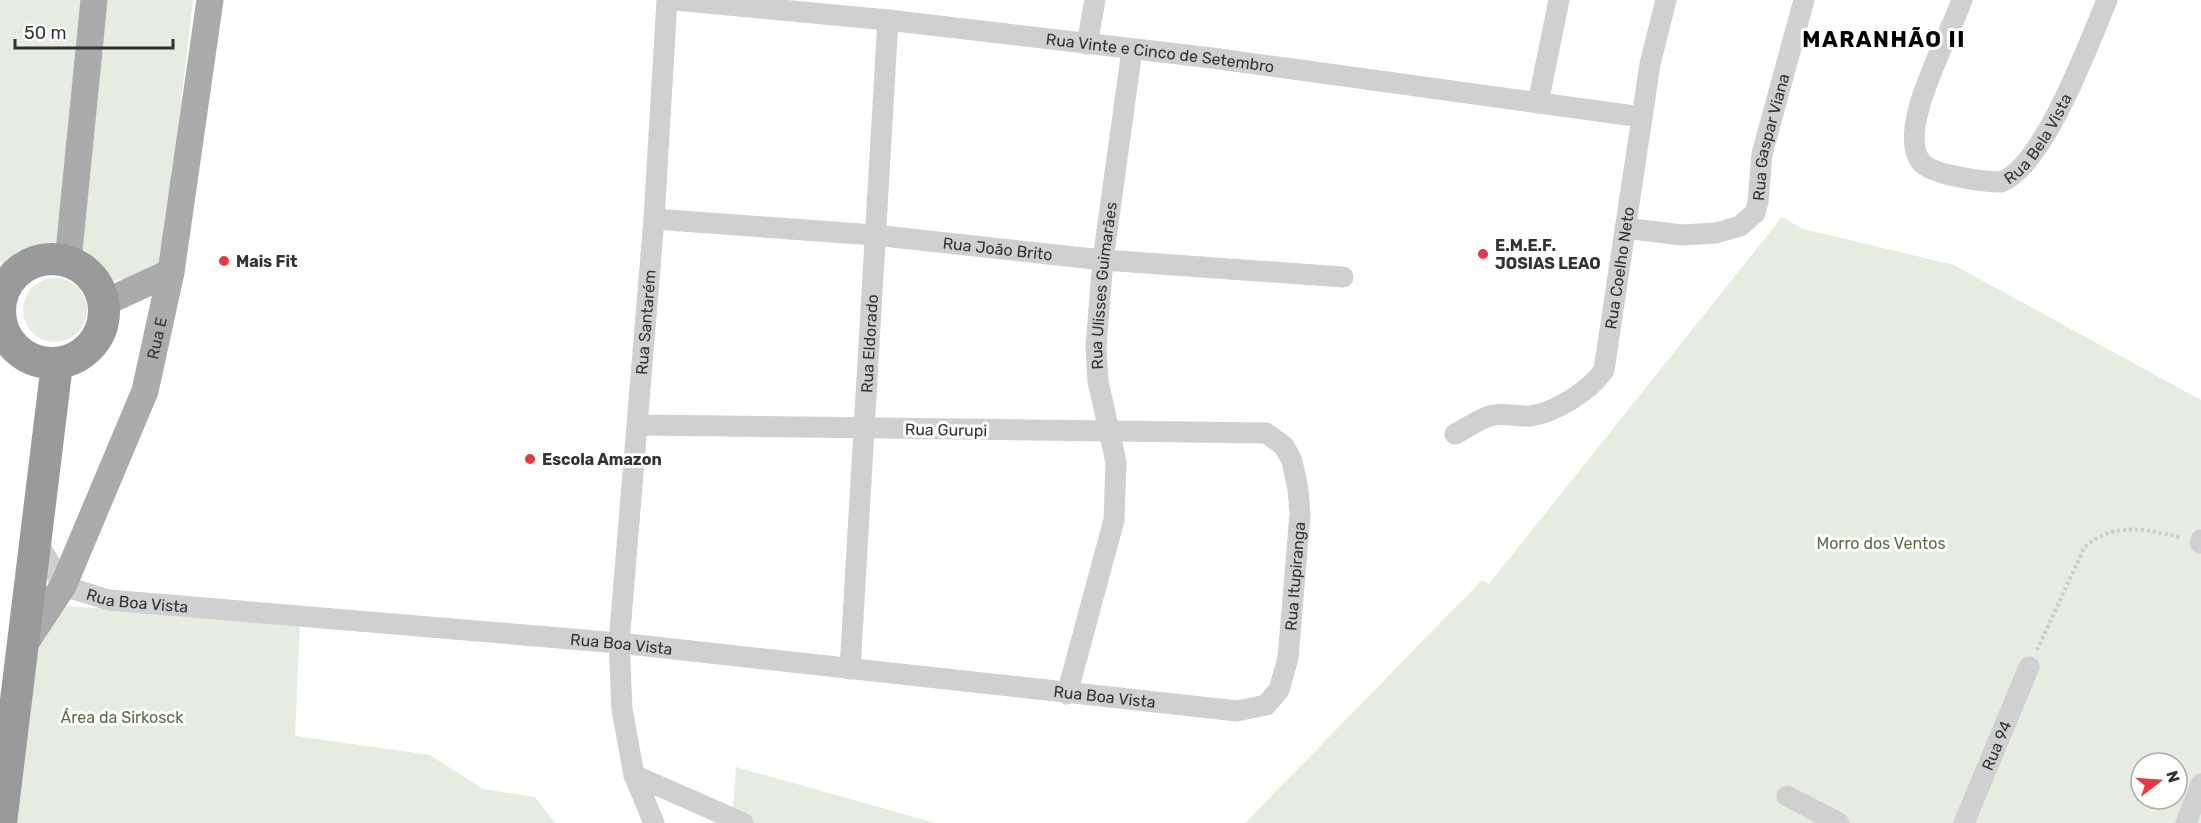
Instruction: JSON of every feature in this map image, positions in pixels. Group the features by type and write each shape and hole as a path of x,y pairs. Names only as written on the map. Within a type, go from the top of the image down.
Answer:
{"highway":[{"path":"52,258 68,261 83,269 96,282 104,303 104,320 93,343 74,360 57,364 39,363 24,356 11,344 1,324 4,291 12,278 23,267 52,258"},
{"path":"1,823 57,364"}],"main road":[{"path":"68,261 94,0"},
{"name":"Rua E","path":"22,648 63,586 145,391 171,272 210,0"},
{"path":"104,303 171,272"}],"street":[{"name":"Rua Santarém","path":"654,823 634,775 622,709 619,643 654,219 667,0"},
{"name":"Rua Vinte e Cinco de Setembro","path":"675,0 888,20 1212,58 1642,117"},
{"path":"1087,44 1095,0"},
{"path":"1538,103 1559,0"},
{"name":"Rua Coelho Neto","path":"1455,434 1494,415 1533,416 1582,393 1596,382 1604,370 1650,64 1666,0"},
{"name":"Rua Gaspar Viana","path":"1625,228 1682,235 1716,233 1740,226 1755,213 1762,154 1804,0"},
{"name":"Rua Bela Vista","path":"1962,0 1916,115 1913,136 1915,152 1923,164 1939,172 2001,182 2010,179 2034,152 2070,88 2108,0"},
{"name":"Rua Eldorado","path":"850,669 888,20"},
{"name":"Rua Ulisses Guimarães","path":"1067,694 1114,520 1116,462 1098,381 1097,357 1103,260 1132,50"},
{"name":"Rua João Brito","path":"654,219 874,235 1103,260 1342,277"},
{"name":"Rua Gurupi","path":"638,425 1255,432"},
{"name":"Rua Itupiranga","path":"1237,711 1266,705 1279,690 1288,658 1300,514 1292,461 1284,446 1274,436 1255,432"},
{"name":"Rua Boa Vista","path":"35,537 63,586 109,600 619,643 1237,711"},
{"name":"Rua 94","path":"1964,823 2029,667"},
{"path":"634,775 743,823"},
{"path":"2186,823 2201,784"},
{"path":"1787,796 1839,823"}],"path":[{"path":"2029,667 2084,548 2094,538 2122,530 2149,529 2200,542"}],"green space":[{"path":"0,0 84,0 56,242 13,273 0,262"},
{"path":"102,0 193,0 162,263 128,279 96,282 83,269 68,261"},
{"name":"Morro dos Ventos","path":"1782,217 1803,229 1954,265 2201,400 2201,823 1245,823 1482,580 1489,584"},
{"path":"55,278 67,280 78,287 85,298 87,310 85,322 78,333 67,340 55,342 43,340 32,333 25,322 23,310 25,298 32,287 43,280"},
{"name":"Área da Sirkosck","path":"27,603 300,623 295,736 430,755 483,789 535,797 555,823 1,823"},
{"path":"736,767 935,823 732,823"}],"place":[{"name":"E.M.E.F. JOSIAS LEAO","path":"1483,254"},
{"name":"Mais Fit","path":"224,261"},
{"name":"Escola Amazon","path":"530,459"}],"district":[{"name":"MARANHÃO II","path":"1884,39"}]}
